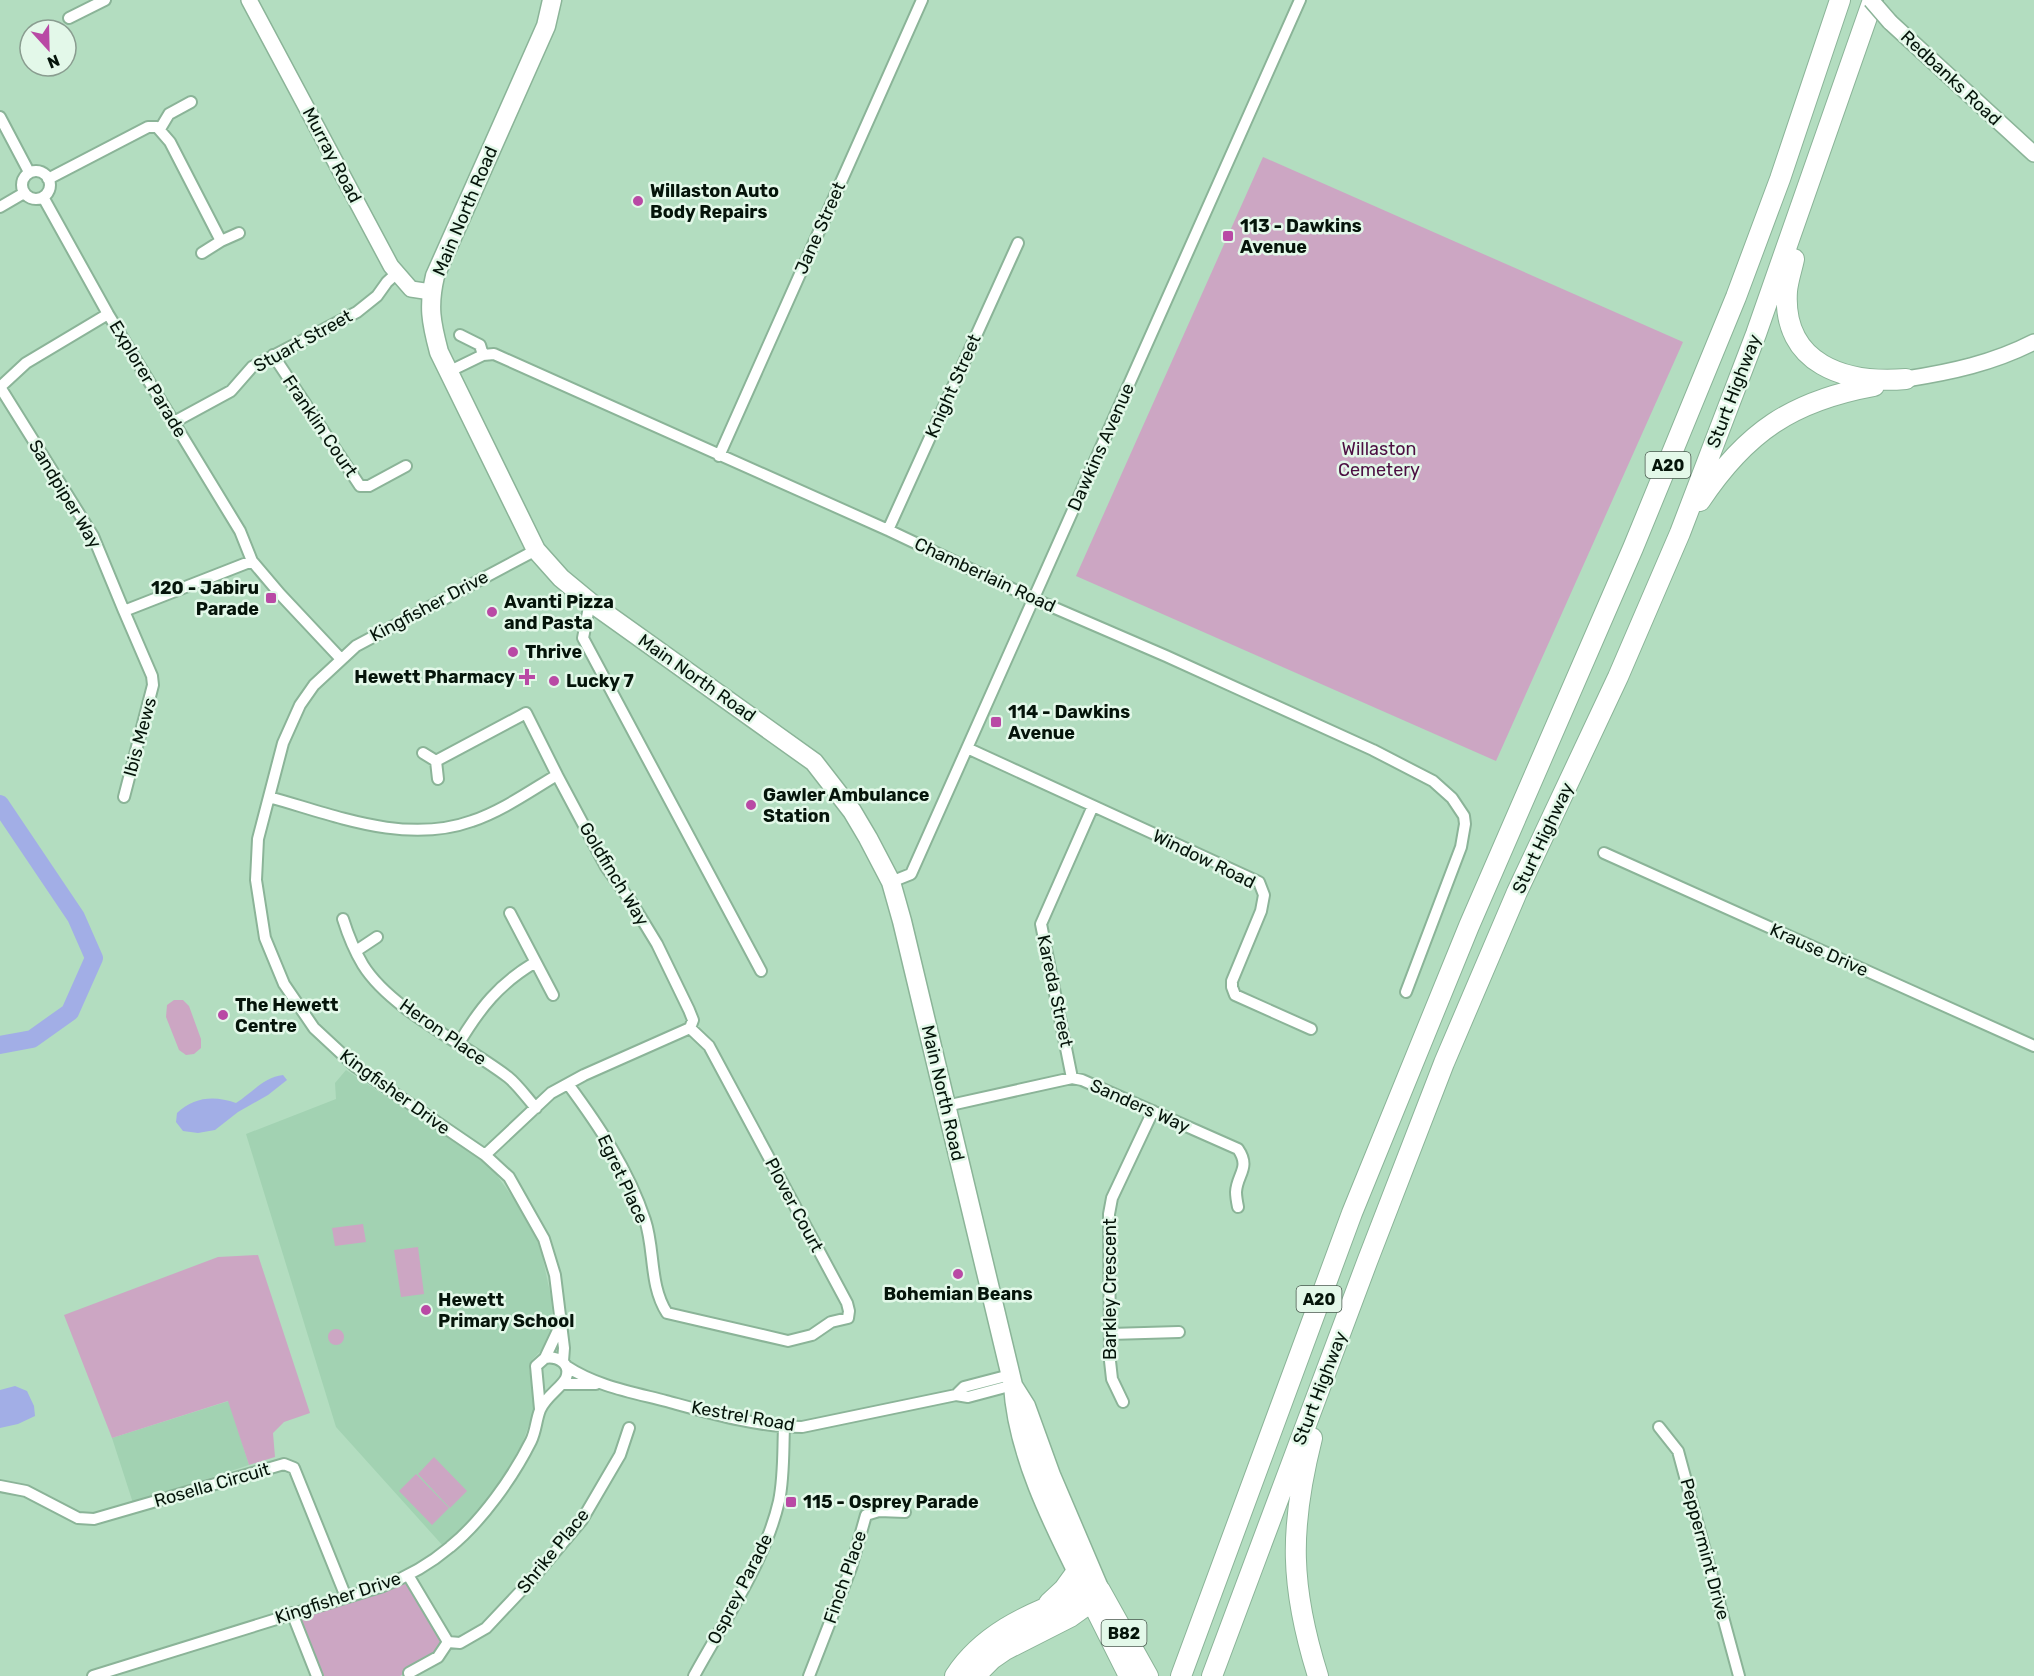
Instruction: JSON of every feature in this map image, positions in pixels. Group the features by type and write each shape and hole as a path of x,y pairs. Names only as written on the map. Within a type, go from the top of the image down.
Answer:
{"highway":[{"name":"Sturt Highway","path":"1181,1676 1352,1213 1465,936 1633,548 1736,297 1780,179 1840,0"},
{"name":"Sturt Highway","path":"1212,1676 1444,1063 1517,891 1618,677 1680,532 1756,334 1872,0"},
{"path":"1819,157 1787,291 1788,312 1794,333 1813,358 1839,374 1875,381 1906,379"},
{"path":"1680,532 1724,468 1745,445 1773,423 1821,398 1906,379"},
{"path":"1318,1676 1299,1598 1296,1526 1302,1478 1337,1343"},
{"path":"955,1676 967,1660 987,1641 1034,1613 1057,1596 1077,1571"},
{"path":"1034,1613 1075,1597 1095,1593"},
{"path":"975,1676 1005,1650 1070,1617 1084,1607 1095,1593"},
{"name":"B82","path":"1095,1593 1129,1676"},
{"name":"B82","path":"1095,1593 1148,1676"},
{"path":"1070,1617 1084,1621 1100,1634 1129,1676"}],"main road":[{"name":"Murray Road","path":"249,0 391,266 411,289 431,292"},
{"name":"Main North Road","path":"552,0 546,26 435,276 431,292 430,319 439,352 536,550 561,578 590,602 814,762 852,811 891,882 903,921 1011,1380 1014,1409 1048,1513 1077,1571 1095,1593"},
{"name":"Redbanks Road","path":"1872,0 1890,22 2034,154"},
{"path":"1906,379 1959,371 2034,342"},
{"name":"Main North Road","path":"1011,1380 1026,1406 1095,1593"}],"street":[{"name":"Jane Street","path":"719,456 922,0"},
{"name":"Dawkins Avenue","path":"891,882 911,874 1300,0"},
{"path":"69,18 100,1"},
{"path":"160,129 169,114 191,102"},
{"path":"0,117 29,172"},
{"path":"48,178 153,126 160,129 170,142 221,241"},
{"path":"29,172 41,172 48,178 49,190 43,197 30,198 24,193 23,180 29,172"},
{"path":"0,207 24,193"},
{"name":"Explorer Parade","path":"43,197 108,314 240,531 252,561 341,659"},
{"path":"202,253 239,233"},
{"name":"Knight Street","path":"888,530 1018,243"},
{"name":"Stuart Street","path":"174,422 231,391 252,367 357,312 377,296 397,273"},
{"path":"0,387 26,363 108,314"},
{"name":"Chamberlain Road","path":"460,335 480,345 483,355 494,354 888,530 1034,599 1373,750 1433,781 1452,798 1464,816 1465,824 1461,848 1406,992"},
{"path":"448,372 483,355"},
{"name":"Franklin Court","path":"273,356 360,486 369,486 406,466"},
{"name":"Sandpiper Way","path":"0,387 93,536 124,611"},
{"name":"Kingfisher Drive","path":"536,550 374,635 356,646 314,685 300,705 283,743 258,839 256,874 266,938 289,993 314,1028 356,1067 485,1155 509,1177 544,1239 555,1275 565,1364"},
{"path":"124,611 252,561"},
{"path":"590,602 583,638 761,971"},
{"name":"Ibis Mews","path":"124,611 152,676 153,685 124,797"},
{"name":"Goldfinch Way","path":"436,761 526,713 606,867 657,944 693,1020 690,1028"},
{"name":"Window Road","path":"967,748 1259,882 1264,896 1261,911 1232,981 1232,987 1235,994 1311,1029"},
{"path":"423,753 436,761 438,780"},
{"path":"269,797 372,825 399,830 429,830 474,820 506,805 557,775"},
{"name":"Kareda Street","path":"1072,1078 1041,924 1093,806"},
{"name":"Krause Drive","path":"1604,853 2034,1046"},
{"path":"510,913 534,963 553,995"},
{"name":"Heron Place","path":"343,919 364,967 390,995 404,1007 510,1079 536,1108"},
{"path":"356,951 376,938"},
{"path":"459,1043 478,1011 497,990 534,963"},
{"path":"485,1155 551,1093 584,1075 690,1028"},
{"name":"Plover Court","path":"690,1028 709,1046 849,1311 848,1318 831,1322 812,1335 788,1341 775,1339"},
{"name":"Sanders Way","path":"946,1106 1072,1078 1082,1080 1238,1149 1244,1166 1236,1190 1238,1207"},
{"name":"Egret Place","path":"568,1084 612,1147 645,1221 659,1301 667,1313 775,1339"},
{"name":"Barkley Crescent","path":"1123,1402 1112,1379 1110,1361 1109,1214 1112,1198 1153,1111"},
{"path":"545,1358 552,1356 565,1364 566,1378 559,1385 545,1387 536,1377 536,1366 545,1358 561,1324"},
{"path":"1110,1334 1179,1332"},
{"name":"Kestrel Road","path":"565,1364 582,1377 602,1384 709,1413 784,1427 802,1427 956,1395 968,1397 1011,1380"},
{"name":"Kingfisher Drive","path":"93,1676 383,1586 423,1568 451,1547 484,1511 517,1467 532,1438 540,1409 536,1377"},
{"name":"Kestrel Road","path":"559,1385 602,1384"},
{"name":"Kingfisher Drive","path":"540,1409 559,1385"},
{"name":"Osprey Parade","path":"694,1676 754,1568 767,1539 779,1501 783,1479 784,1427"},
{"name":"Peppermint Drive","path":"1659,1427 1678,1451 1739,1676"},
{"name":"Shrike Place","path":"409,1673 438,1656 448,1642 460,1643 486,1628 534,1577 582,1520 620,1455 629,1428"},
{"name":"Rosella Circuit","path":"0,1486 26,1491 78,1518 94,1519 284,1464 294,1468 346,1597"},
{"name":"Finch Place","path":"809,1676 851,1568 866,1515 879,1511 904,1512"},
{"path":"408,1575 448,1642"},
{"path":"292,1613 317,1676"}],"shaded area":[{"name":"Hewett Primary School","path":"346,1070 429,1125 462,1142 493,1170 529,1220 541,1250 551,1297 553,1324 550,1341 532,1360 529,1369 537,1403 522,1444 496,1489 444,1547 336,1427 246,1134 336,1099 335,1083"},
{"path":"229,1401 249,1465 133,1503 112,1438"}],"green space":[{"name":"Willaston Cemetery","path":"1263,157 1683,342 1496,761 1076,576"},
{"path":"174,1000 183,1000 189,1006 201,1039 201,1048 194,1054 186,1055 179,1050 166,1017 167,1005"},
{"path":"363,1224 366,1242 335,1246 332,1228"},
{"path":"418,1247 424,1294 401,1297 394,1250"},
{"path":"258,1255 310,1413 284,1422 273,1433 275,1457 249,1465 228,1401 112,1438 64,1315 218,1257"},
{"path":"333,1329 339,1329 344,1337 342,1343 333,1345 328,1340 328,1334"},
{"path":"434,1457 467,1491 450,1508 418,1474"},
{"path":"416,1474 449,1508 432,1525 399,1491"},
{"path":"406,1582 444,1643 440,1650 400,1676 321,1676 299,1615 377,1594"}],"water":[{"path":"283,1075 287,1080 215,1130 198,1133 183,1131 176,1122 177,1113 190,1104 212,1098 236,1103 264,1082"},
{"path":"15,1386 27,1391 34,1406 35,1416 18,1424 0,1428 0,1390"}],"waterway":[{"path":"0,804 76,917 94,958 70,1012 32,1039 0,1045"}],"place":[{"name":"Willaston Auto Body Repairs","path":"638,201"},
{"name":"113 - Dawkins Avenue","path":"1228,236"},
{"name":"120 - Jabiru Parade","path":"271,598"},
{"name":"Avanti Pizza and Pasta","path":"492,612"},
{"name":"Thrive","path":"513,652"},
{"name":"Hewett Pharmacy","path":"527,677"},
{"name":"Lucky 7","path":"554,681"},
{"name":"114 - Dawkins Avenue","path":"996,722"},
{"name":"Gawler Ambulance Station","path":"751,805"},
{"name":"The Hewett Centre","path":"223,1015"},
{"name":"Bohemian Beans","path":"958,1274"},
{"name":"Hewett Primary School","path":"426,1310"},
{"name":"115 - Osprey Parade","path":"791,1502"}]}
